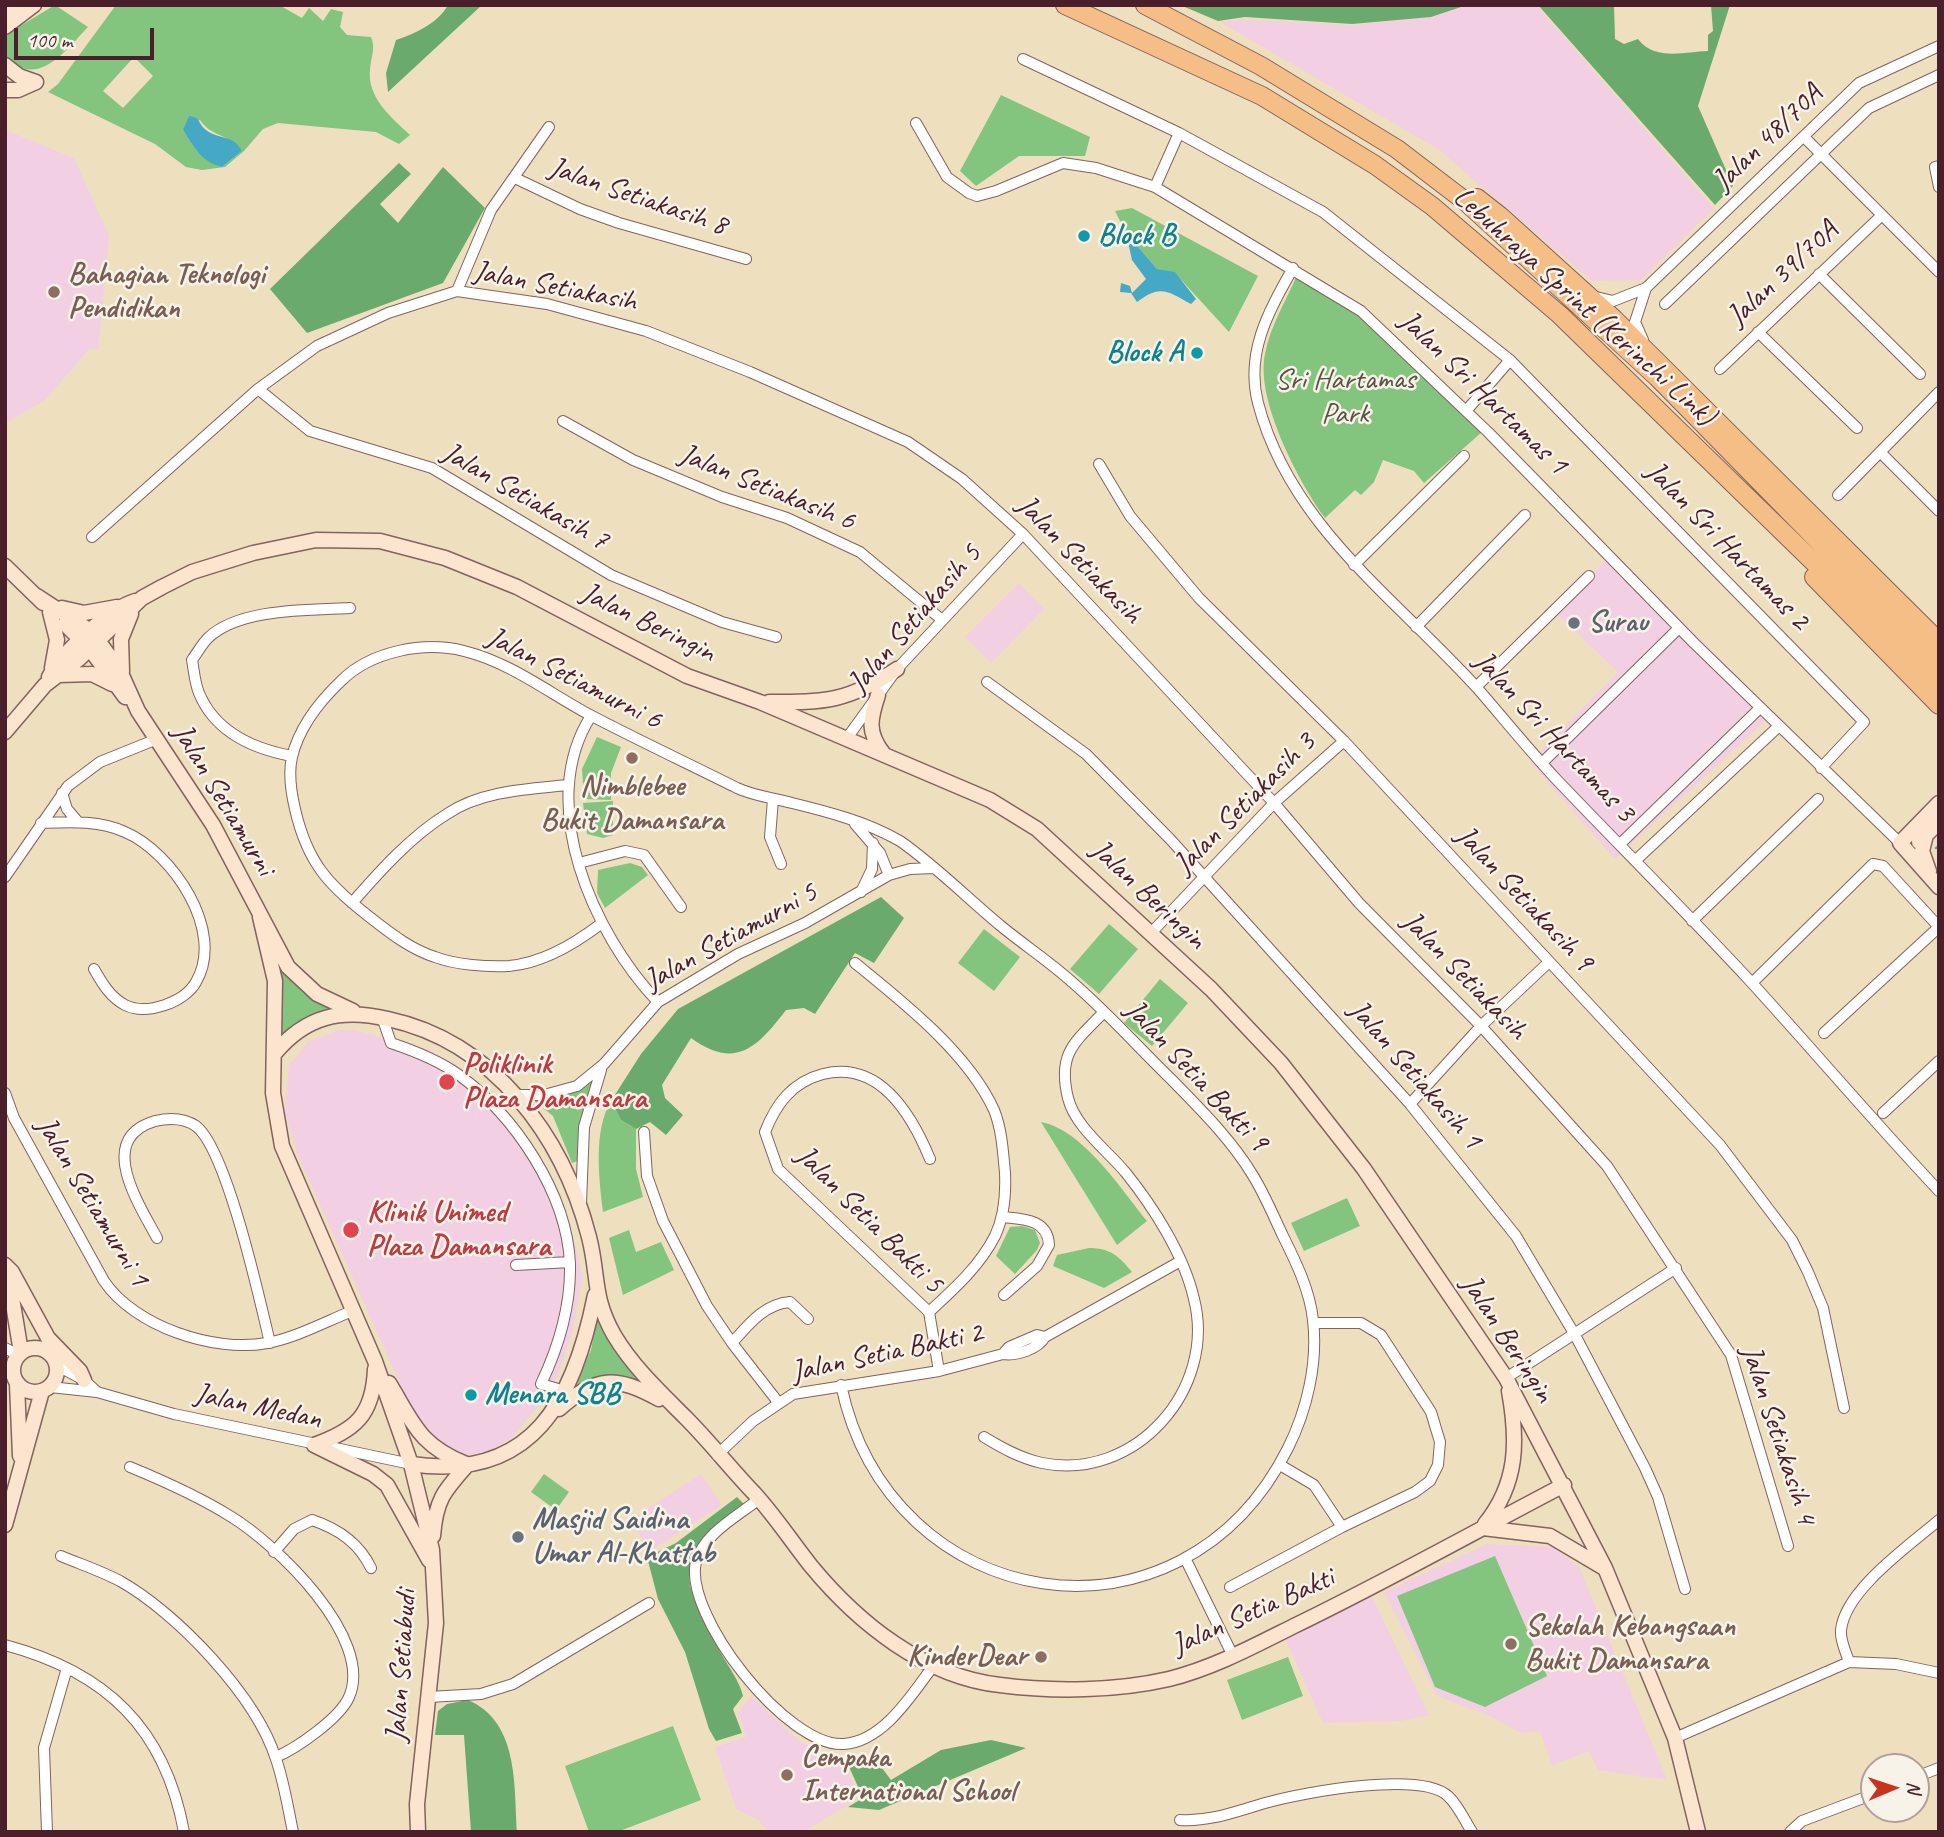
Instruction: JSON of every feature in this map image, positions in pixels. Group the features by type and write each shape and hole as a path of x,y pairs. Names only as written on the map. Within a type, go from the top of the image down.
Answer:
{"highway":[{"name":"Lebuhraya Sprint (Kerinchi Link)","path":"1065,5 1262,96 1375,165 1432,206 1544,301 1885,620 1939,664"},
{"name":"Lebuhraya Sprint (Kerinchi Link)","path":"1145,5 1261,66 1397,149 1465,201 1657,377 1885,620 1939,684"},
{"path":"1397,149 1429,162 1500,215 1655,359 1939,642"},
{"path":"1605,359 1939,705"}],"street":[{"path":"5,10 13,5"},
{"path":"5,27 34,5"},
{"name":"Jalan 48/70A","path":"1581,289 1596,297 1613,301 1646,288 1805,138 1859,83 1939,46"},
{"name":"Jalan Sri Hartamas 2","path":"1023,59 1179,133 1323,212 1510,360 1864,722 1821,768"},
{"path":"5,65 11,72 36,82 18,90 5,90"},
{"path":"1665,304 1869,108 1939,75"},
{"name":"Jalan Sri Hartamas 1","path":"916,123 947,177 977,196 996,191 1063,163 1078,163 1155,187 1361,311 1466,411 1679,628 1904,848 1938,886"},
{"name":"Jalan Setiakasih 8","path":"457,291 491,210 549,127"},
{"path":"1155,187 1179,133"},
{"path":"1805,138 1939,272"},
{"path":"1939,166 1936,167 1939,187"},
{"name":"Jalan Setiakasih 8","path":"515,178 580,209 619,223 746,259"},
{"name":"Jalan 39/70A","path":"1720,369 1881,216"},
{"name":"Jalan Sri Hartamas 3","path":"1293,268 1268,313 1256,348 1255,384 1258,403 1275,452 1300,497 1354,565 1476,687 1542,763 1752,983 1937,1186"},
{"path":"1819,274 1920,374"},
{"name":"Jalan 48/70A","path":"1646,288 1635,322 1655,359"},
{"name":"Jalan Setiakasih","path":"92,537 258,389 317,346 394,310 457,291 547,304 646,331 750,372 908,442 962,479 1023,534 1274,803 1359,903 1480,1026 1607,1166 1676,1268"},
{"path":"1758,332 1857,428"},
{"path":"1466,411 1510,360"},
{"name":"Jalan Setiakasih 7","path":"258,389 310,431 432,468 611,575 722,622 776,637"},
{"path":"1838,495 1938,394"},
{"name":"Jalan Setiakasih 6","path":"563,421 633,460 722,497 788,518 860,552 941,619"},
{"path":"1880,452 1939,512"},
{"path":"1354,565 1464,456"},
{"name":"Jalan Setiakasih 9","path":"1099,464 1130,516 1199,598 1344,741 1720,1145 1792,1240 1823,1308 1844,1408"},
{"path":"1416,627 1525,515"},
{"name":"Jalan Setiakasih 5","path":"848,738 897,668 1023,534"},
{"name":"Jalan Beringin","path":"5,732 51,678 62,657 91,641 134,604 192,572 253,553 316,540 380,541 445,558 517,587 687,676 848,738 990,800 1037,829 1211,989 1289,1074 1364,1169 1506,1378 1605,1568 1675,1738 1698,1832"},
{"name":"Jalan Setiamurni","path":"5,566 91,641 212,825 288,967 317,994 358,1013"},
{"path":"1476,687 1589,576"},
{"path":"134,604 121,639 120,685 92,674 51,678 57,640 52,609 84,613 134,604"},
{"path":"292,757 246,744 221,725 199,694 192,660 208,638 233,621 285,612 350,608"},
{"path":"1542,763 1679,628"},
{"name":"Jalan Setiamurni 6","path":"602,923 564,948 534,960 509,966 463,963 436,958 407,944 352,903 320,871 302,842 290,789 292,757 320,701 352,669 395,651 433,647 465,651 526,676 591,716 742,790 846,818 890,835 933,868"},
{"path":"760,702 822,703 865,690 897,668"},
{"name":"Jalan Setiakasih 1","path":"987,682 1086,754 1170,839 1410,1104 1516,1236 1575,1335 1658,1497 1685,1589"},
{"path":"878,695 869,723 873,740 887,756"},
{"path":"1620,844 1760,708"},
{"path":"591,716 574,749 568,785 570,825 579,863 602,923 626,962 657,1002"},
{"path":"1636,860 1779,726"},
{"path":"5,877 62,793 100,762 157,738"},
{"name":"Jalan Setiakasih 3","path":"1151,933 1274,803 1344,741"},
{"path":"352,903 380,872 447,813 503,793 568,785"},
{"path":"62,793 67,809 78,822"},
{"path":"773,799 770,837 781,864"},
{"path":"1692,921 1818,799"},
{"path":"1904,848 1939,803"},
{"path":"50,810 78,822"},
{"name":"Jalan Setiamurni 6","path":"846,818 873,842 889,875"},
{"path":"41,823 78,822 122,830 163,856 191,899 200,923 203,943 197,980 187,993 170,1003 150,1007 127,1006 107,990 94,969"},
{"path":"1904,848 1926,835 1939,822"},
{"path":"1926,835 1923,856 1938,886"},
{"name":"Jalan Setiamurni 5","path":"861,893 872,869 873,842"},
{"path":"579,863 625,851 644,855 681,907"},
{"path":"1752,983 1873,864 1879,864 1939,927 1824,1033"},
{"name":"Jalan Setiamurni 5","path":"514,1095 544,1094 577,1086 604,1064 657,1002 738,954 861,893 889,875 910,869 933,868"},
{"name":"Jalan Setia Bakti 9","path":"841,1385 854,1433 877,1478 918,1525 969,1561 1015,1578 1065,1586 1089,1586 1139,1577 1185,1558 1222,1534 1244,1513 1280,1465 1293,1439 1308,1391 1314,1324 1299,1271 1253,1174 1213,1122 1070,980 1030,951 933,868"},
{"name":"Jalan Setiamurni","path":"260,917 275,981 275,1053"},
{"path":"1410,1104 1480,1026 1549,962"},
{"path":"855,964 911,1008 976,1081 988,1101 1002,1140 1005,1180 1003,1217 976,1266 929,1312"},
{"name":"Jalan Setiamurni","path":"275,1053 303,1026 334,1015 358,1013 382,1017 437,1034 466,1050 491,1070 514,1095 562,1162 590,1240 596,1294"},
{"path":"984,1437 1012,1454 1044,1463 1082,1464 1119,1453 1155,1430 1178,1402 1195,1358 1198,1329 1194,1298 1180,1262 1147,1201 1080,1121 1068,1100 1065,1057 1069,1049 1104,1013"},
{"path":"382,1017 391,1043"},
{"path":"391,1043 412,1026"},
{"path":"391,1043 425,1055 457,1073 507,1120 550,1191 562,1222 570,1262 565,1315 541,1384 565,1391"},
{"path":"275,1053 273,1093 282,1146 375,1361 425,1440 439,1453 468,1464 442,1493 435,1508 432,1550"},
{"path":"1883,1113 1939,1060"},
{"name":"Jalan Setiamurni 5","path":"581,1212 584,1127 592,1091 604,1064"},
{"name":"Jalan Setia Bakti 5","path":"930,1159 908,1116 894,1098 879,1084 852,1070 813,1076 793,1088 773,1111 765,1132 778,1169 929,1312 939,1371"},
{"name":"Jalan Setiamurni 1","path":"5,1093 10,1120 104,1281 126,1308 174,1330 221,1344 270,1343 352,1311"},
{"path":"157,1238 128,1183 124,1161 130,1136 143,1125 174,1118 196,1126 209,1144 233,1200 270,1343"},
{"path":"644,1132 648,1176 659,1212 708,1306 732,1343 778,1402"},
{"path":"1003,1217 1037,1223 1047,1234 1049,1245 1037,1266 1004,1295"},
{"path":"516,1265 570,1262"},
{"name":"Jalan Setia Bakti 2","path":"717,1455 778,1402 793,1394 939,1371 1003,1354 1021,1352 1041,1344 1045,1337 1180,1262"},
{"path":"1605,1568 1550,1536 1482,1528 1508,1485 1514,1461 1516,1433 1506,1378 1676,1268"},
{"name":"Jalan Setiakasih 4","path":"1676,1268 1731,1354 1788,1546"},
{"path":"5,1525 46,1389 57,1375 56,1365 45,1350 6,1272"},
{"path":"6,1272 15,1352 12,1377 20,1475"},
{"path":"6,1272 12,1272 48,1338 84,1380"},
{"name":"Jalan Setia Bakti","path":"551,1416 565,1391 583,1345 596,1294"},
{"name":"Jalan Setia Bakti","path":"596,1294 626,1353 759,1499 848,1607 900,1647 933,1665 965,1678 1000,1685 1121,1686 1170,1678 1233,1656 1329,1609 1564,1485"},
{"path":"732,1343 751,1321 780,1303 790,1302 808,1319"},
{"path":"1230,1587 1423,1487 1438,1465 1440,1442 1431,1412 1381,1335 1361,1323 1314,1324"},
{"path":"15,1352 33,1348 45,1350"},
{"path":"314,1445 340,1435 367,1410 374,1387 375,1361"},
{"name":"Jalan Setiabudi","path":"375,1361 411,1464 432,1550 436,1623 417,1804 418,1832"},
{"name":"Jalan Medan","path":"56,1365 84,1380 97,1392"},
{"path":"12,1377 29,1392 46,1389"},
{"name":"Jalan Setia Bakti","path":"411,1464 451,1468 503,1455 522,1443 584,1390 610,1381 635,1386 673,1406"},
{"name":"Jalan Medan","path":"46,1389 97,1392 174,1414 411,1464"},
{"path":"314,1445 373,1474 387,1485 433,1567"},
{"path":"1280,1465 1314,1485 1342,1527"},
{"path":"130,1467 170,1483 233,1517 293,1569 338,1623 353,1676 349,1698 342,1709 310,1735 276,1757"},
{"path":"759,1499 707,1540 696,1560 694,1581 714,1628 750,1681 773,1706 817,1737 845,1744 860,1739 891,1717 933,1665"},
{"path":"274,1552 295,1529 312,1520 331,1526 362,1549 371,1568"},
{"path":"1849,1662 1841,1630 1846,1615 1881,1570 1939,1520"},
{"path":"61,1556 121,1582 186,1632 228,1679 253,1714 276,1757 293,1832"},
{"path":"1185,1558 1233,1656"},
{"path":"429,1697 481,1694 513,1684 649,1603"},
{"path":"5,1645 88,1677 110,1693 157,1750 179,1805 184,1832"},
{"path":"1675,1738 1849,1662 1896,1664 1939,1673"},
{"path":"47,1832 44,1748 67,1668"},
{"path":"1180,1820 1208,1820 1270,1801 1338,1788 1432,1786 1449,1796 1472,1832"},
{"path":"1790,1832 1802,1821 1860,1799"}],"shaded area":[{"path":"1470,5 1536,5 1714,208 1641,280 1592,281 1438,149 1220,22 1244,19 1352,25 1431,17"},
{"name":"Bahagian Teknologi Pendidikan","path":"5,130 74,158 109,236 98,350 90,348 44,401 5,423"},
{"path":"1614,552 1774,713 1615,859 1530,762 1618,672 1556,613"},
{"path":"1019,583 1044,609 991,663 965,637"},
{"path":"339,1030 354,1030 427,1049 455,1064 511,1119 539,1158 563,1203 582,1278 573,1330 558,1375 547,1395 511,1439 483,1454 461,1455 440,1447 410,1406 297,1153 285,1113 289,1065 308,1042"},
{"path":"701,1474 722,1505 650,1551 630,1520"},
{"name":"Sekolah Kebangsaan Bukit Damansara","path":"1487,1544 1553,1547 1579,1567 1667,1780 1598,1770 1589,1751 1552,1765 1540,1731 1521,1733 1486,1714 1437,1696 1384,1592"},
{"path":"1370,1593 1429,1715 1401,1721 1323,1723 1284,1636"},
{"name":"Cempaka International School","path":"751,1696 798,1740 842,1761 861,1797 803,1832 768,1832 759,1820 736,1809 715,1747 746,1737 738,1713"}],"green space":[{"path":"55,5 88,27 61,56 50,63 40,68 17,66 5,56 5,38 10,32"},
{"path":"116,5 279,5 302,18 309,8 323,21 331,9 343,12 340,27 347,35 371,37 372,89 382,106 410,135 399,144 376,132 278,123 263,129 244,151 225,167 202,170 186,167 155,144 48,92 58,84","holes":["134,57 153,76 123,108 103,91","200,120 204,126 232,141 242,151 222,167 202,156 183,130"]},
{"path":"448,5 482,5 388,92 386,73 396,40 425,27"},
{"path":"1180,5 1467,5 1431,17 1352,24 1245,17 1218,21"},
{"path":"1538,5 1614,5 1615,39 1624,44 1638,39 1652,50 1670,54 1708,51 1708,35 1713,31 1711,5 1730,5 1698,106 1733,186 1715,205"},
{"path":"1001,95 1090,137 1085,156 1019,156 976,186 960,171"},
{"path":"399,163 411,174 380,204 398,223 443,167 485,208 443,283 307,333 270,289"},
{"path":"1132,208 1258,276 1229,332 1175,273 1157,269 1126,233 1115,211"},
{"name":"Sri Hartamas Park","path":"1298,273 1361,313 1482,432 1424,483 1414,471 1383,460 1374,482 1361,495 1355,490 1325,518 1292,463 1266,394 1265,354 1279,313"},
{"path":"597,737 621,747 611,773 611,800 584,799 582,769"},
{"path":"613,801 613,835 603,838 587,834 583,803"},
{"path":"630,863 642,867 648,875 605,908 597,893 598,870"},
{"path":"881,897 904,918 874,963 855,953 815,1014 804,1008 786,1010 755,1044 733,1053 707,1048 691,1038 662,1085 665,1098 683,1115 666,1135 650,1122 636,1129 621,1120 611,1101 641,1054 678,1009"},
{"path":"1109,924 1138,949 1099,994 1070,969"},
{"path":"984,929 1020,957 994,991 958,963"},
{"path":"277,961 334,1008 298,1022 278,1038"},
{"path":"1160,979 1188,1003 1152,1046 1124,1023"},
{"path":"597,1074 586,1105 581,1160 572,1163 553,1116 528,1096 544,1097"},
{"path":"611,1101 621,1120 636,1129 636,1169 643,1197 603,1212 599,1170 600,1140 605,1113"},
{"path":"1041,1122 1057,1127 1086,1148 1147,1221 1117,1245"},
{"path":"1347,1198 1360,1226 1304,1251 1291,1223"},
{"path":"1022,1226 1035,1230 1040,1243 1015,1274 996,1256 1010,1227"},
{"path":"629,1230 636,1252 661,1242 674,1270 623,1295 609,1238"},
{"path":"1089,1248 1114,1254 1132,1272 1104,1288 1053,1266 1057,1255"},
{"path":"598,1310 648,1385 632,1380 571,1394 591,1350"},
{"path":"544,1474 569,1492 556,1510 531,1492"},
{"path":"737,1497 744,1504 703,1539 693,1555 689,1570 697,1605 743,1696 733,1709 742,1733 716,1741 709,1729 685,1652 658,1599 647,1557 676,1543"},
{"path":"1495,1556 1547,1676 1485,1707 1435,1687 1397,1596"},
{"path":"1288,1657 1303,1696 1242,1720 1227,1680"},
{"path":"468,1700 485,1710 497,1723 505,1739 514,1775 517,1832 471,1832 464,1735 435,1735 438,1711 447,1704"},
{"path":"673,1726 701,1800 617,1832 589,1832 565,1766"},
{"path":"991,1740 1026,1748 879,1810 848,1807 863,1798 846,1760 854,1756 861,1768 876,1760 891,1780 941,1750"}],"water":[{"path":"189,116 196,118 203,128 211,133 234,142 242,151 222,167 209,161 195,148 183,130"},
{"path":"1126,233 1157,269 1175,272 1196,299 1191,304 1164,291 1152,293 1137,302 1131,293 1120,292 1121,283 1130,286 1132,293 1146,279 1132,260"}],"place":[{"name":"Block B","path":"1084,236"},
{"name":"Bahagian Teknologi Pendidikan","path":"54,292"},
{"name":"Block A","path":"1197,353"},
{"name":"Surau","path":"1574,623"},
{"name":"Nimblebee Bukit Damansara","path":"632,758"},
{"name":"Poliklinik Plaza Damansara","path":"447,1082"},
{"name":"Klinik Unimed Plaza Damansara","path":"351,1230"},
{"name":"Menara SBB","path":"471,1395"},
{"name":"Masjid Saidina Umar Al-Khattab","path":"518,1537"},
{"name":"Sekolah Kebangsaan Bukit Damansara","path":"1511,1644"},
{"name":"KinderDear","path":"1041,1657"},
{"name":"Cempaka International School","path":"787,1775"}]}
